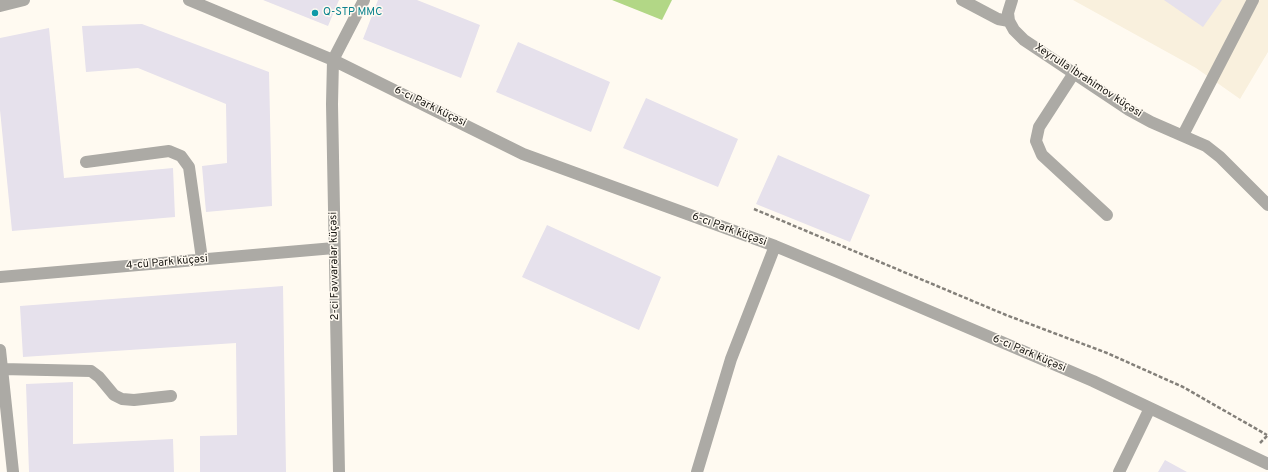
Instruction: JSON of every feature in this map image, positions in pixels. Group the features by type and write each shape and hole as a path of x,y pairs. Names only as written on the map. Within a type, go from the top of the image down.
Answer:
{"street":[{"path":"0,6 21,0"},
{"name":"6-cı Park küçəsi","path":"189,0 333,60 523,154 775,246 1092,381 1268,464"},
{"path":"333,60 364,0"},
{"path":"962,0 998,19 1009,21 1008,13 1012,0"},
{"path":"1183,135 1253,0"},
{"name":"Xeyrulla İbrahimov küçəsi","path":"1009,21 1014,30 1024,40 1129,110 1151,122 1206,146 1220,157 1263,202 1268,205"},
{"name":"2-ci Fəvvarələr küçəsi","path":"333,60 332,104 334,248 339,472"},
{"path":"1074,73 1039,127 1036,141 1042,155 1108,215"},
{"path":"86,162 169,150 181,156 189,167 202,260"},
{"path":"697,472 731,359 775,246"},
{"name":"4-cü Park küçəsi","path":"0,277 334,248"},
{"path":"0,350 13,472"},
{"path":"2,369 91,371 99,377 114,395 122,399 134,400 171,396"},
{"path":"1119,472 1150,408"}],"path":[{"path":"754,209 1006,315 1107,353 1183,388 1267,435"}],"shaded area":[{"path":"1073,0 1268,0 1268,52 1240,99 1196,68"}],"green space":[{"path":"612,0 672,0 662,20"}],"building":[{"name":"Q-STP MMC","path":"263,0 339,0 328,26"},
{"path":"378,0 417,0 480,25 461,78 363,39"},
{"path":"1164,0 1222,0 1203,27"},
{"path":"142,24 269,72 272,206 206,212 202,166 227,163 226,104 138,68 86,72 82,26"},
{"path":"49,28 64,178 173,168 175,217 12,231 0,110 0,38"},
{"path":"518,42 610,82 591,132 496,92"},
{"path":"646,98 738,139 718,187 623,148"},
{"path":"778,155 870,195 850,242 756,204"},
{"path":"547,225 661,277 639,330 522,277"},
{"path":"283,286 286,472 200,472 200,436 237,435 236,343 23,357 20,306"},
{"path":"73,382 73,444 173,439 174,472 29,472 26,384"},
{"path":"1165,460 1187,472 1158,472"}],"place":[{"name":"Q-STP MMC","path":"315,13"}]}
